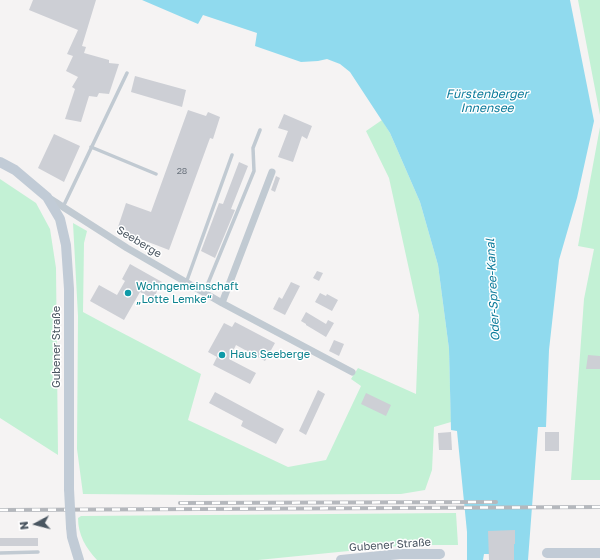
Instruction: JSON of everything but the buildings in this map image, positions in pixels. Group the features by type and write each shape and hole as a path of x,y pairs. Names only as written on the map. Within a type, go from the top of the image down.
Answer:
{"main road":[{"name":"Gubener Straße","path":"0,162 15,170 47,197 60,220 66,245 69,289 69,489 72,537 79,560"},
{"path":"547,553 600,553"},
{"name":"Gubener Straße","path":"341,560 440,554"}],"street":[{"path":"222,304 272,172"},
{"name":"Seeberge","path":"47,197 127,248 222,304 352,372"}],"lane":[{"path":"63,207 127,73"},
{"path":"204,293 254,171 254,148 260,130"},
{"path":"91,147 156,174"},
{"path":"186,283 232,155"},
{"path":"0,553 38,552"}],"green space":[{"path":"578,0 600,0 600,115"},
{"path":"382,120 390,133 420,202 438,265 449,349 451,422 434,427 432,470 425,490 401,494 83,494 77,449 78,316 73,223 87,231 84,243 83,312 201,374 188,420 288,467 326,460 361,386 351,379 358,368 416,394 419,315 389,178 366,131"},
{"path":"600,127 600,480 571,480 584,299 594,249 578,246"},
{"path":"0,179 36,203 50,229 56,268 58,455 0,418"},
{"path":"456,513 458,545 409,545 258,560 97,560 83,541 78,524 78,518 81,516"}],"water":[{"name":"Fürstenberger Innensee","path":"142,0 570,0 594,121 577,198 559,260 549,350 546,427 538,427 528,560 514,560 514,554 484,554 483,560 467,560 467,532 457,431 451,430 449,349 438,265 420,202 390,133 350,72 340,64 327,59 301,62 255,46 257,33 203,15 198,24"}],"railway":[{"path":"180,503 496,502"},
{"path":"0,510 600,507"}],"place":[{"name":"Wohngemeinschaft „Lotte Lemke“","path":"128,293"},
{"name":"Haus Seeberge","path":"222,355"}],"water label":[{"name":"Oder-Spree-Kanal","path":"493,290"}]}
